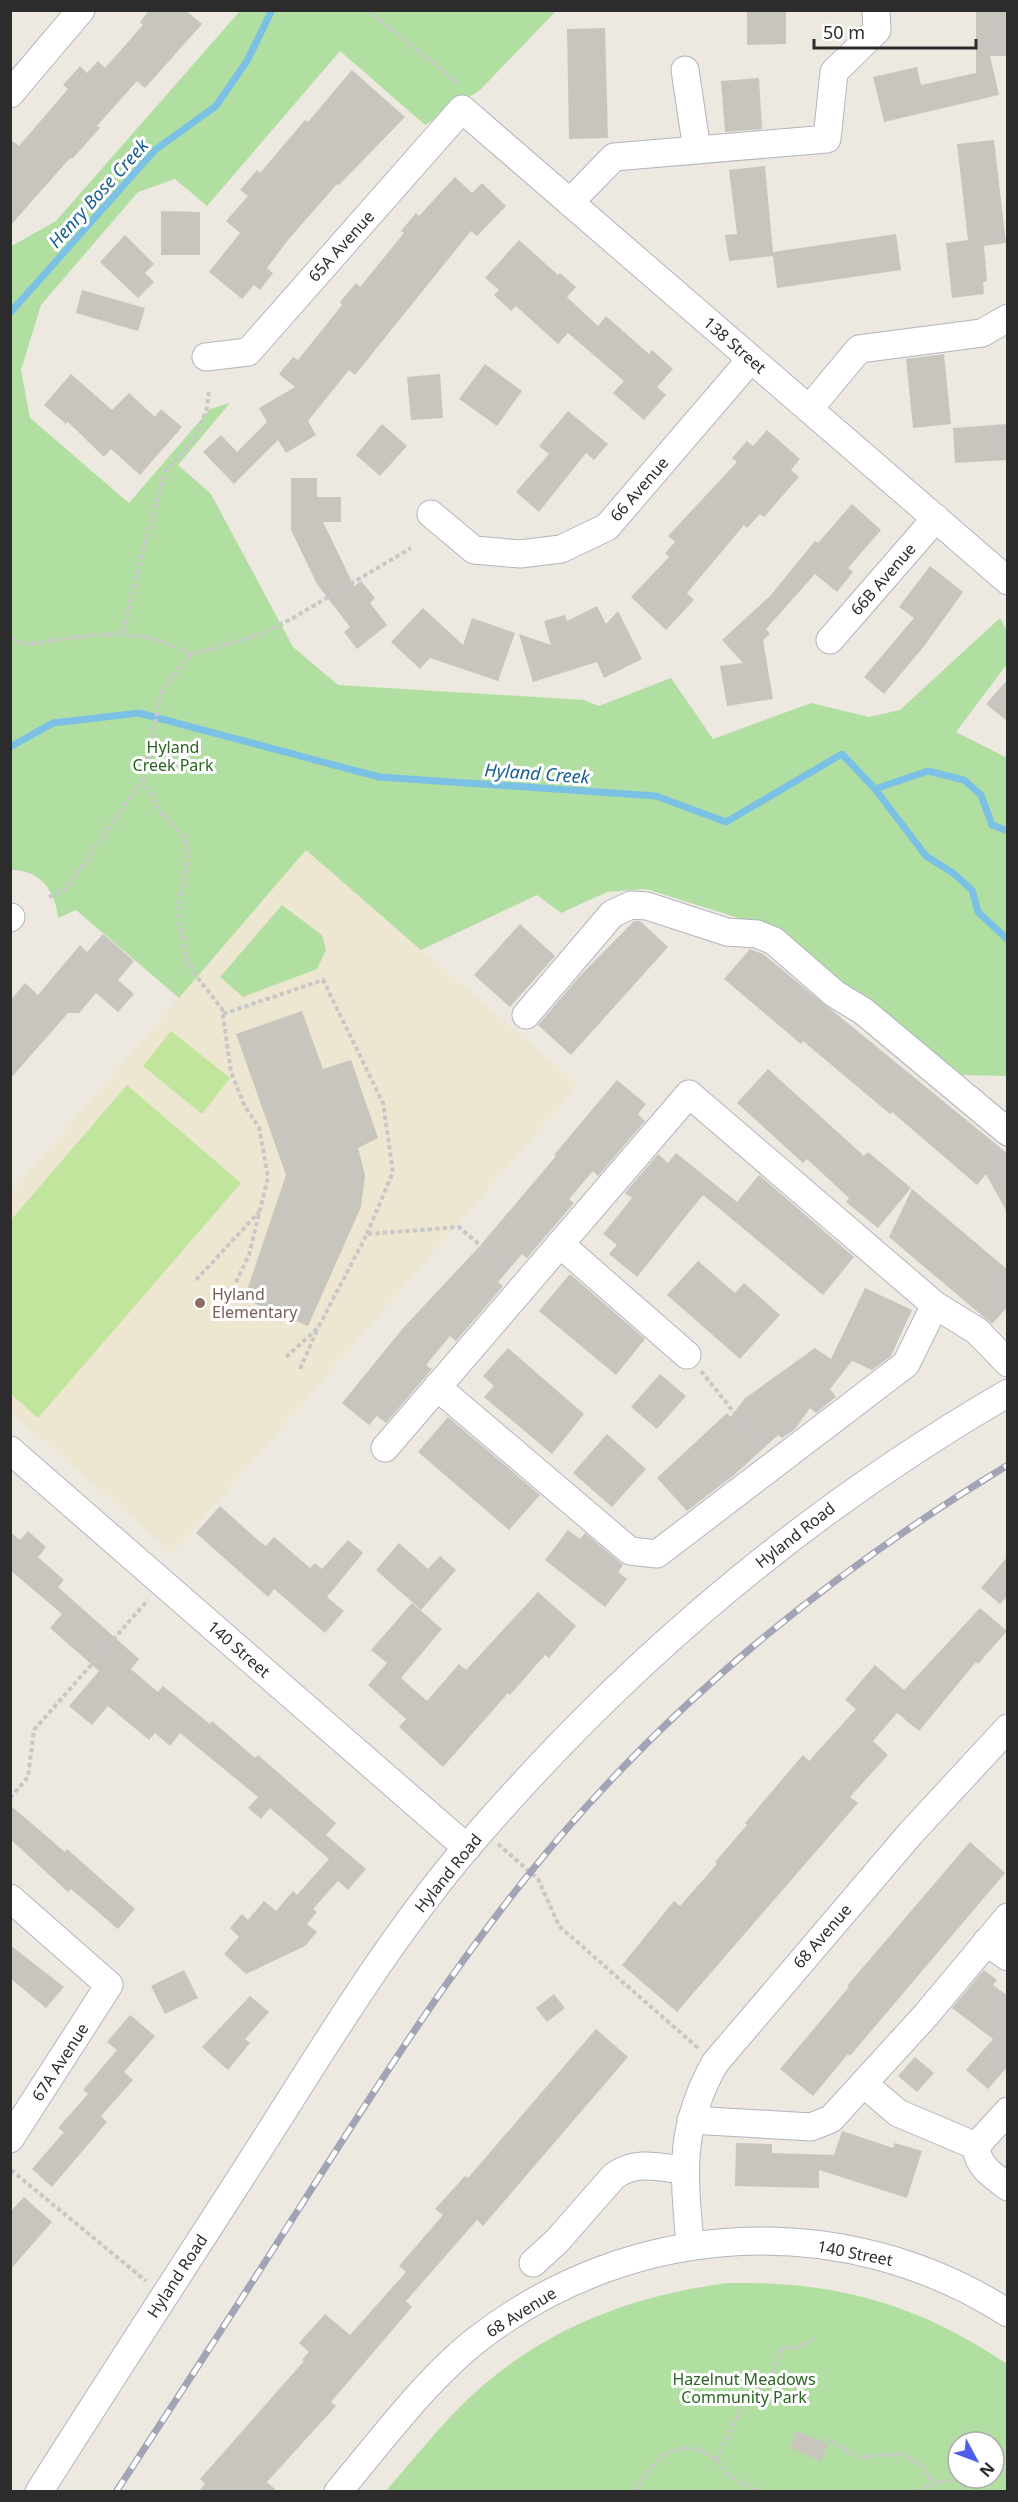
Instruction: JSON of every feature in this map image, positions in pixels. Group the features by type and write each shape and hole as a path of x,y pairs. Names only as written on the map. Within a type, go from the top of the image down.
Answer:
{"street":[{"path":"10,94 81,10"},
{"path":"570,202 614,158 827,139 834,72 877,30 876,10"},
{"path":"685,70 697,150"},
{"name":"138 Street","path":"462,100 570,202 1006,578"},
{"name":"65A Avenue","path":"206,357 248,352 462,100"},
{"path":"809,409 859,349 982,333 1008,318"},
{"name":"66 Avenue","path":"431,514 474,550 520,554 561,549 607,527 751,359"},
{"name":"66B Avenue","path":"830,640 936,518"},
{"path":"526,1015 612,914 631,905 647,906 727,932 757,934 774,941 835,994 863,1011 1008,1132"},
{"path":"384,1448 689,1094 935,1305 977,1331 1008,1363"},
{"path":"560,1244 687,1355"},
{"path":"437,1387 630,1551 657,1554 906,1364 935,1305"},
{"name":"Hyland Road","path":"39,2492 344,2016 403,1930 467,1848 606,1699 715,1598 819,1516 887,1467 1008,1393"},
{"name":"140 Street","path":"10,1450 467,1848"},
{"name":"68 Avenue","path":"338,2492 456,2358 503,2321 540,2297 599,2271 690,2245 684,2170 685,2145 691,2120 707,2078 724,2051 910,1834 1008,1728"},
{"name":"67A Avenue","path":"10,1898 109,1985 10,2139"},
{"path":"691,2120 818,2127 837,2114 997,1949 1008,1917"},
{"path":"864,2084 898,2113 976,2146"},
{"path":"1008,2111 976,2146 976,2155 986,2170 1008,2187"},
{"path":"533,2263 557,2241 604,2186 625,2168 636,2165 684,2170"},
{"name":"140 Street","path":"690,2245 772,2242 861,2252 917,2267 948,2280 1008,2313"}],"path":[{"path":"368,10 460,85 462,100"},
{"path":"123,632 149,527 166,471 196,437 207,408 209,392"},
{"path":"50,897 66,889 143,779 162,690 191,655 261,634 293,618 411,548"},
{"path":"10,639 26,644 123,632 174,645 191,655"},
{"path":"143,779 160,811 183,836 188,848 189,860 180,896 179,916 187,960 196,977 222,1009 231,1072 245,1107 259,1127 268,1177 249,1255 225,1305 216,1303"},
{"path":"223,1014 323,980 382,1103 393,1172 368,1234 318,1328 300,1369"},
{"path":"196,1280 261,1210"},
{"path":"368,1234 459,1227 525,1284"},
{"path":"286,1356 318,1328"},
{"path":"687,1355 776,1465"},
{"path":"10,1798 28,1777 34,1730 154,1592"},
{"path":"494,1841 538,1879 559,1926 703,2052"},
{"path":"11,2170 147,2282"},
{"path":"716,2460 743,2406 774,2371 783,2348 798,2347 815,2338"},
{"path":"824,2438 858,2457 903,2454 924,2468 932,2482"},
{"path":"635,2492 653,2464 672,2450 695,2450 716,2460 730,2476 761,2492"},
{"path":"918,2492 932,2482 949,2479 992,2480 1008,2472"}],"shaded area":[{"name":"Hyland Elementary","path":"306,850 578,1085 173,1553 11,1412 11,1193"}],"green space":[{"name":"Hyland Creek Park","path":"240,11 556,11 480,90 425,125 340,51 207,206 175,179 138,192 41,305 21,370 30,418 129,503 210,409 230,403 178,465 211,494 293,647 338,685 584,700 599,706 671,678 713,739 811,703 869,717 900,710 1000,618 1007,631 1007,664 956,732 1007,758 1007,1076 954,1075 777,930 646,889 607,892 561,913 537,895 421,950 306,850 179,998 76,910 58,918 57,908 50,891 38,878 30,873 11,870 10,247 56,221"},
{"path":"282,905 322,935 326,950 317,969 243,997 220,977"},
{"path":"171,1031 230,1078 202,1114 143,1066"},
{"path":"127,1085 241,1183 38,1418 11,1394 11,1220"},
{"name":"Hazelnut Meadows Community Park","path":"729,2283 805,2286 875,2300 908,2311 974,2343 1007,2364 1007,2491 385,2492 435,2433 495,2375 556,2335 622,2307 657,2296"}],"building":[{"path":"149,10 185,10 202,24 145,88 137,81 97,126 100,128 72,159 70,158 10,226 10,139 19,146 68,89 63,85 80,66 87,73 98,61 105,68 143,25 140,22"},
{"path":"747,10 786,10 786,44 747,45"},
{"path":"976,10 1008,10 1008,56 990,56 999,95 884,122 873,77 917,67 921,85 976,73"},
{"path":"605,28 608,138 569,139 567,29"},
{"path":"352,70 405,117 339,185 337,184 288,240 267,268 273,273 260,290 254,285 242,299 209,272 240,233 226,221 248,196 240,190 257,170 260,173 305,120 308,122"},
{"path":"759,78 762,129 725,132 721,81"},
{"path":"994,140 1006,243 984,246 987,281 983,282 984,294 952,298 946,243 968,240 957,144"},
{"path":"765,166 773,252 896,234 901,270 777,288 773,256 729,261 725,235 737,234 729,170"},
{"path":"455,177 472,193 482,183 506,206 477,236 471,231 355,375 349,370 308,421 316,435 286,453 278,440 234,484 203,452 221,435 237,452 267,422 259,408 295,387 279,374 293,357 298,360 342,305 340,302 356,283 360,287 404,233 401,231 416,213 419,216"},
{"path":"161,211 200,212 200,255 161,255"},
{"path":"125,235 154,264 145,273 154,282 138,298 100,262"},
{"path":"519,240 558,275 560,273 576,287 567,297 598,326 606,316 649,354 652,350 673,369 657,387 666,395 644,420 613,393 624,381 568,333 558,344 516,306 511,311 494,295 499,290 485,278"},
{"path":"82,290 145,308 138,331 76,313"},
{"path":"944,354 951,424 913,428 906,359"},
{"path":"485,364 522,391 497,426 459,399"},
{"path":"71,374 112,410 129,393 155,417 161,409 182,427 140,475 111,449 104,457 68,422 66,424 44,405"},
{"path":"440,374 443,418 411,420 407,377"},
{"path":"568,411 608,444 594,460 586,453 539,512 516,492 549,454 539,446"},
{"path":"382,424 407,446 380,476 356,455"},
{"path":"1008,424 1008,460 955,463 953,428"},
{"path":"767,430 800,459 791,470 799,477 764,517 760,514 747,528 744,525 687,593 694,600 666,630 631,597 669,557 665,553 675,542 668,536 737,462 732,458 747,441 753,446"},
{"path":"291,478 317,478 317,497 341,497 341,522 323,522 354,586 361,581 375,598 370,603 387,625 357,649 344,632 350,627 317,584 291,530"},
{"path":"852,504 881,530 848,568 853,572 837,592 815,574 766,629 770,634 763,640 773,699 727,706 720,666 743,663 722,640 770,596 815,541 818,543"},
{"path":"930,566 963,592 925,645 884,694 864,677 914,618 899,607"},
{"path":"597,606 606,624 618,611 642,659 604,678 597,662 533,682 519,634 551,645 544,621 565,615 567,621"},
{"path":"423,608 463,645 472,618 515,633 498,681 430,658 420,669 391,642"},
{"path":"1008,679 1008,722 986,704"},
{"path":"634,921 640,921 668,947 571,1055 538,1025 579,977"},
{"path":"520,924 555,956 510,1007 474,975"},
{"path":"103,934 134,961 118,980 134,994 118,1012 96,993 79,1013 68,1013 10,1079 10,1001 25,983 38,995 80,945 87,952"},
{"path":"750,949 763,954 1008,1154 1008,1214 986,1174 977,1185 892,1112 890,1114 803,1041 801,1044 724,979"},
{"path":"302,1011 323,1069 351,1060 378,1138 358,1148 365,1175 361,1207 308,1326 244,1299 286,1175 236,1034"},
{"path":"768,1069 864,1156 868,1152 911,1188 878,1228 846,1202 849,1198 807,1159 803,1163 737,1103"},
{"path":"617,1080 646,1104 638,1114 645,1121 598,1176 593,1171 569,1199 574,1203 527,1258 522,1254 498,1282 503,1286 456,1341 450,1336 426,1365 432,1369 386,1423 377,1416 369,1425 342,1403 404,1327 479,1247"},
{"path":"676,1153 737,1202 759,1175 854,1257 823,1295 703,1195 637,1277 609,1254 617,1245 603,1234 632,1198 625,1193 658,1154 668,1163"},
{"path":"912,1189 1008,1270 1008,1306 992,1324 889,1237"},
{"path":"698,1261 735,1293 744,1283 780,1315 740,1359 667,1295"},
{"path":"570,1274 645,1339 616,1375 539,1311"},
{"path":"865,1288 912,1310 891,1356 872,1370 852,1361 830,1389 836,1397 816,1413 810,1408 795,1429 782,1438 778,1435 734,1475 687,1511 657,1478 727,1413 731,1417 744,1399 815,1348 831,1359"},
{"path":"508,1348 584,1414 552,1454 484,1397 494,1386 483,1376"},
{"path":"660,1374 686,1396 657,1429 631,1407"},
{"path":"448,1417 540,1495 509,1530 418,1452"},
{"path":"607,1434 646,1469 612,1507 573,1473"},
{"path":"220,1506 260,1542 266,1546 274,1537 310,1568 315,1563 322,1569 348,1540 363,1553 327,1597 344,1611 325,1633 274,1589 268,1597 196,1533"},
{"path":"568,1530 580,1539 585,1533 623,1565 618,1572 627,1579 605,1607 545,1560"},
{"path":"28,1531 46,1547 38,1557 64,1580 58,1587 139,1659 131,1669 158,1692 163,1686 210,1724 212,1721 255,1758 258,1755 336,1823 326,1835 366,1869 348,1890 338,1881 313,1909 317,1912 307,1924 317,1932 305,1946 246,1974 224,1954 239,1937 230,1928 242,1914 248,1920 264,1901 276,1911 293,1891 297,1895 329,1859 270,1808 261,1819 248,1808 258,1797 180,1733 170,1746 155,1733 149,1740 108,1706 92,1725 69,1706 99,1671 50,1628 62,1614 10,1570 10,1532 20,1540"},
{"path":"399,1543 428,1569 440,1556 456,1570 421,1610 376,1570"},
{"path":"1008,1556 1008,1596 1000,1604 981,1588"},
{"path":"538,1592 576,1626 549,1658 545,1655 510,1695 508,1693 443,1767 399,1727 406,1719 368,1685 387,1663 371,1650 412,1603 442,1629 401,1678 427,1701 459,1664 466,1670"},
{"path":"980,1608 1007,1631 978,1664 976,1662 919,1731 897,1713 873,1741 888,1755 850,1797 858,1803 677,2012 622,1965 674,1901 680,1906 717,1864 715,1862 747,1825 745,1823 803,1755 809,1761 856,1709 845,1700 875,1665 904,1690"},
{"path":"10,1805 65,1852 67,1849 135,1909 118,1929 71,1889 68,1892 10,1839"},
{"path":"970,1842 1005,1873 850,2056 848,2054 813,2096 780,2069 849,1987 847,1986"},
{"path":"10,1945 64,1987 46,2008 10,1978"},
{"path":"184,1970 198,1998 165,2014 151,1986"},
{"path":"984,1970 997,1980 993,1985 1008,1996 1008,2066 988,2089 966,2070 993,2039 952,2008"},
{"path":"554,1994 565,2008 547,2022 536,2008"},
{"path":"250,1996 269,2012 245,2039 250,2043 228,2070 202,2047"},
{"path":"130,2015 155,2036 124,2072 133,2080 101,2116 107,2122 52,2187 32,2169 64,2132 58,2128 88,2094 83,2090 117,2050 107,2042"},
{"path":"596,2029 628,2057 483,2226 477,2220 406,2301 412,2307 331,2402 336,2406 267,2482 278,2492 198,2492 205,2484 200,2479 304,2361 302,2360 309,2352 299,2343 325,2314 350,2335 406,2272 399,2266 443,2215 435,2209 465,2176 468,2178"},
{"path":"915,2057 934,2073 917,2092 898,2076"},
{"path":"842,2131 893,2148 895,2143 922,2151 907,2198 819,2170 819,2188 735,2186 736,2143 772,2144 772,2153 834,2155"},
{"path":"24,2197 52,2222 10,2270 10,2212"},
{"path":"797,2431 828,2444 821,2461 790,2448"}],"waterway":[{"name":"Henry Bose Creek","path":"10,313 155,150 216,106 247,61 272,10"},
{"name":"Hyland Creek","path":"10,747 53,723 139,713 379,777 656,796 726,822 842,754 875,789 928,771 964,780 981,795 992,825 1008,831"},
{"path":"875,789 926,856 953,873 972,890 978,912 1008,940"}],"railway":[{"path":"116,2492 423,2018 488,1927 558,1839 658,1732 768,1634 885,1545 1008,1465"}],"place":[{"name":"Hyland Elementary","path":"200,1303"}]}
